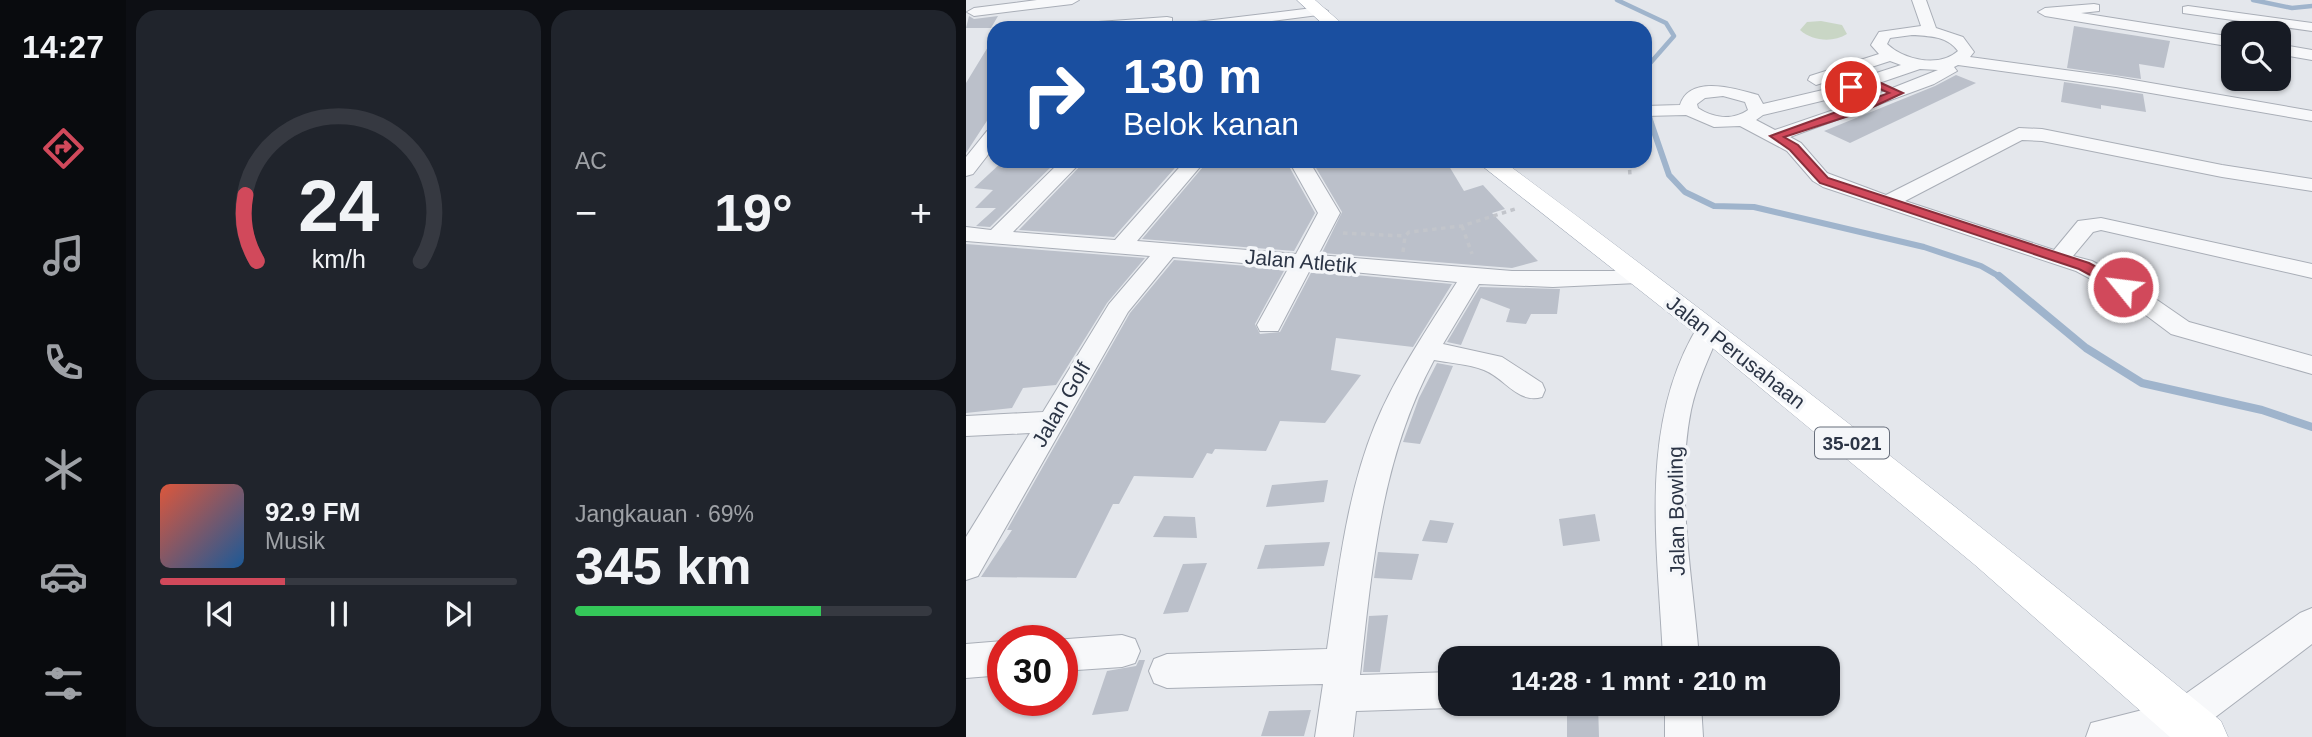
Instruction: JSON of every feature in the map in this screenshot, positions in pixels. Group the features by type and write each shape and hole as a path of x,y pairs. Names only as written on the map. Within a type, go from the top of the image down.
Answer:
{"main road":[{"path":"1318,4 1332,21"},
{"name":"Jalan Perusahaan","path":"1498,168 1539,202 1709,329 1989,553 2195,728"}],"street":[{"path":"974,12 1072,0"},
{"path":"1919,0 1930,31"},
{"path":"2171,0 2221,33"},
{"path":"1170,21 1318,4"},
{"path":"2121,25 2088,4 2045,12 2121,25 2221,39"},
{"path":"2188,10 2233,21"},
{"path":"2291,27 2312,27"},
{"path":"1775,136 1860,109 1949,71 1955,57 1952,38 1930,31 1904,30 1884,35 1879,45 1891,55 1922,63"},
{"path":"2291,52 2312,55"},
{"path":"1681,110 1700,93 1723,91 1746,95 1814,81 1891,55"},
{"path":"1955,57 2312,116"},
{"path":"1652,111 1681,110 1705,120 1749,116 1922,63 1955,57 2312,103"},
{"path":"1870,81 1898,93"},
{"path":"1746,95 1756,102 1749,116"},
{"path":"1749,116 1794,147 1824,180 2084,266 2123,287 2180,328 2312,365"},
{"path":"1890,201 2019,134 2042,135 2222,172 2250,173 2312,185"},
{"path":"966,170 987,147"},
{"path":"996,237 1065,168"},
{"path":"1121,246 1189,168"},
{"path":"1269,325 1329,213 1327,205 1303,168"},
{"path":"2222,172 2250,183 2312,196"},
{"path":"2059,259 2086,226 2101,224 2312,271"},
{"name":"Jalan Atletik","path":"966,234 1168,249 1474,278 1565,281 1637,275"},
{"name":"Jalan Golf","path":"966,566 1118,309 1168,249"},
{"path":"1334,737 1369,499 1382,446 1415,374 1474,278"},
{"name":"Jalan Bowling","path":"1680,646 1672,470 1675,424 1687,376 1709,329"},
{"path":"1429,350 1493,363 1532,390"},
{"path":"966,426 1051,422"},
{"path":"2105,737 2145,730 2195,728 2312,624"},
{"path":"1078,653 1122,651"},
{"path":"966,661 987,659"},
{"path":"1167,671 1342,680 1438,689"},
{"path":"1683,716 1684,737"}],"path":[{"path":"1629,168 1630,176"},
{"path":"1402,270 1405,236 1409,232 1462,226 1539,202"},
{"path":"1462,226 1469,240 1474,278"},
{"path":"1320,231 1405,236"}],"green space":[{"path":"1821,21 1842,25 1847,34 1823,40 1810,37 1800,30 1807,22"}],"building":[{"path":"969,16 974,19 998,16 995,21 987,21 987,28 966,28"},
{"path":"2074,26 2170,41 2164,68 2139,64 2141,79 2067,68"},
{"path":"987,48 987,121 966,153 966,83"},
{"path":"1956,75 1976,83 1850,143 1824,131 1935,86"},
{"path":"2064,82 2143,94 2146,112 2101,105 2101,109 2061,102"},
{"path":"995,168 1050,168 990,227 976,226 996,208 975,208 993,190 974,188"},
{"path":"1078,168 1175,168 1114,237 1019,230"},
{"path":"1202,168 1290,168 1315,213 1294,251 1142,239"},
{"path":"1316,168 1450,168 1464,191 1483,185 1505,209 1492,213 1538,261 1512,268 1322,253 1342,212"},
{"path":"966,244 1145,258 1107,303 1056,385 1023,388 1012,408 966,413"},
{"path":"1174,260 1285,269 1255,324 1260,334 1280,332 1312,271 1452,284 1413,347 1336,338 1331,370 1361,375 1325,423 1280,421 1266,451 1215,449 1212,454 1207,453 1193,478 1134,476 1119,504 1113,504 1076,578 981,577 1012,530 1007,530 1130,313"},
{"path":"1480,287 1560,289 1557,314 1531,314 1526,324 1506,322 1510,309 1481,298 1461,345 1447,342"},
{"path":"1437,363 1453,366 1420,444 1403,442 1419,398"},
{"path":"1328,480 1324,502 1266,507 1272,485"},
{"path":"1595,514 1600,541 1563,546 1559,519"},
{"path":"1164,516 1195,517 1197,538 1153,537"},
{"path":"1430,520 1454,523 1447,543 1422,541"},
{"path":"1330,542 1324,566 1257,569 1265,545"},
{"path":"1378,552 1419,554 1412,580 1374,578"},
{"path":"1207,563 1188,612 1163,614 1183,564"},
{"path":"1388,615 1380,672 1363,672 1369,616"},
{"path":"1139,660 1145,660 1128,711 1092,715 1107,671 1136,666"},
{"path":"1311,710 1304,736 1261,736 1269,711"},
{"path":"1567,716 1598,716 1599,737 1567,737"}],"waterway":[{"path":"1617,0 1666,23 1674,36 1652,61"},
{"path":"2253,0 2292,8 2312,6"},
{"path":"1652,126 1669,175 1685,192 1714,206 1754,207 1924,247 1981,266 2000,277"},
{"path":"2000,277 2086,348 2142,383 2262,410 2312,427"}],"route":[{"path":"1851,87 1870,81 1898,93 1860,109 1775,136 1794,147 1824,180 1844,189 1890,201 2084,266 2123,287"}]}
